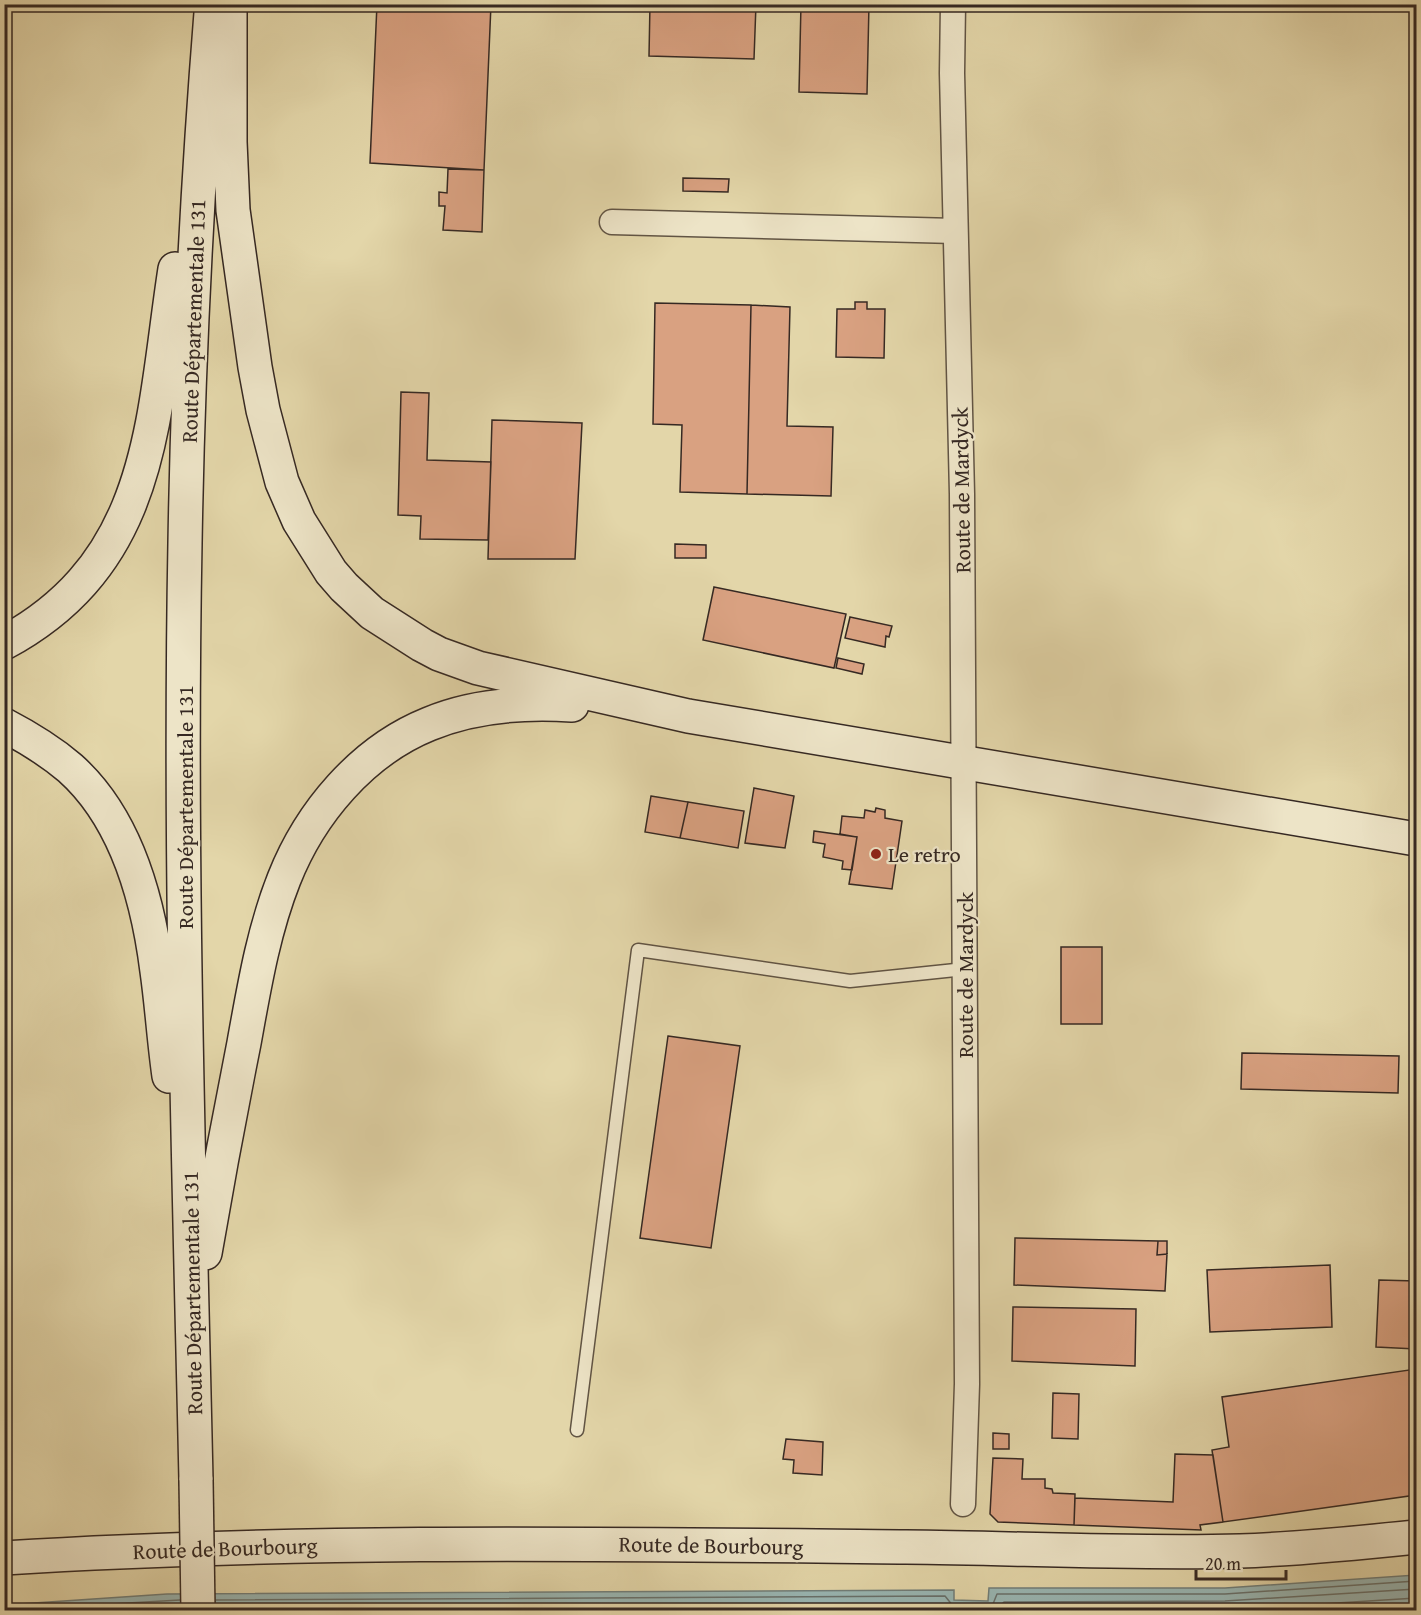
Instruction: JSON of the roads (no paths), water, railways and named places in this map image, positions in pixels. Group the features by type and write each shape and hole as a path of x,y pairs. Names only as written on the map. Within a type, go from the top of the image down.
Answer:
{"main road":[{"name":"Route Départementale 131","path":"198,1611 189,1200 183,744 191,328 212,4"},
{"path":"230,4 232,198 255,367 265,418 282,482 299,521 344,587 372,613 406,637 439,654 502,674 688,716 1416,839"},
{"path":"4,643 62,605 86,580 113,540 134,493 157,407 174,278 205,90"},
{"path":"193,1359 199,1298 212,1217 261,953 285,877 302,841 324,807 349,778 393,743 428,724 465,713 504,706 550,704 688,716"},
{"path":"4,725 53,755 83,781 106,812 126,850 146,911 155,953 168,1067 189,1200"},
{"name":"Route de Bourbourg","path":"4,1558 84,1553 362,1544 1212,1551 1298,1548 1416,1537"}],"street":[{"name":"Route de Mardyck","path":"953,4 955,231 962,484 964,763 967,1384 963,1504"},
{"path":"612,222 955,231"}],"lane":[{"path":"577,1430 638,950 850,981 965,969"}],"water":[{"path":"1416,1575 1416,1610 5,1610 5,1605 167,1594 954,1590 954,1600 988,1601 989,1588 1225,1588"}],"place":[{"name":"Le retro","path":"876,854"}]}
